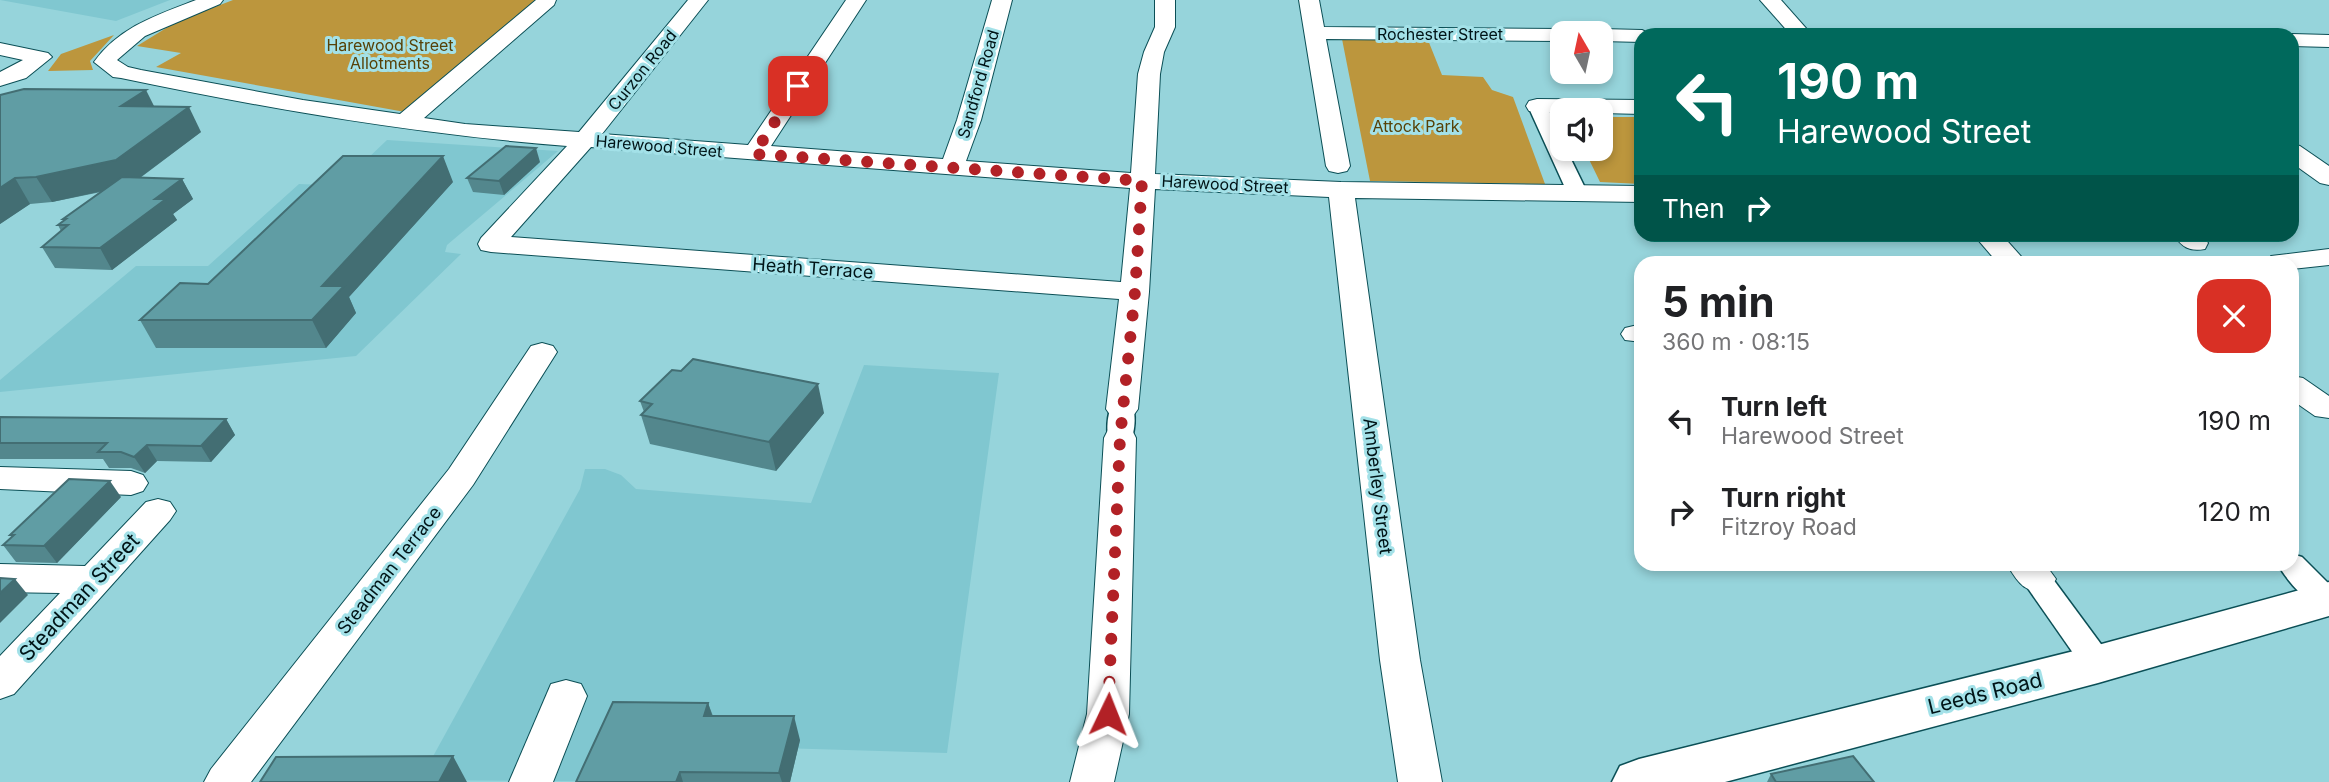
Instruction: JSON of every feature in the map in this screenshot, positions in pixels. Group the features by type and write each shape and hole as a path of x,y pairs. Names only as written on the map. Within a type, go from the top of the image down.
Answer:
{"main road":[{"name":"Leeds Road","path":"1639,782 2098,664 2328,600"}],"street":[{"name":"Harewood Street","path":"213,0 129,36 111,50 105,62 121,72 131,74 404,123 465,131 1142,181 1340,178 1634,194"},
{"name":"Curzon Road","path":"491,244 586,139 698,0"},
{"path":"754,154 856,0"},
{"name":"Sandford Road","path":"952,167 969,120 1002,0"},
{"path":"1092,782 1108,714 1121,423 1135,292 1149,74 1154,52 1165,27 1165,0"},
{"name":"Amberley Street","path":"1309,0 1340,178 1400,660 1420,782"},
{"path":"1770,0 1796,28"},
{"path":"404,123 547,1"},
{"name":"Rochester Street","path":"1316,33 1550,35"},
{"path":"1614,35 1634,36"},
{"path":"2299,40 2329,41"},
{"path":"2299,42 2329,59"},
{"path":"0,49 41,57 0,79"},
{"path":"1577,192 1537,106 1634,107"},
{"path":"2299,156 2329,178"},
{"path":"1993,242 2006,256"},
{"name":"Heath Terrace","path":"491,244 1135,292"},
{"path":"2299,260 2329,257"},
{"name":"Steadman Terrace","path":"226,782 461,477 542,352"},
{"path":"2299,390 2326,409"},
{"path":"8,486 131,483"},
{"name":"Steadman Street","path":"0,683 158,511"},
{"path":"2031,571 2098,664"},
{"path":"2299,571 2328,600"},
{"path":"0,578 92,580"},
{"path":"531,782 566,695"}],"shaded area":[{"path":"0,0 170,0 116,21"},
{"path":"387,140 558,151 447,245 445,252 461,254 356,356 0,392 0,380 136,266 208,266 299,184 325,185 346,179"},
{"path":"864,365 999,373 947,753 713,746 699,782 420,780 580,489 585,469 605,469 621,475 636,489 811,503"}],"green space":[{"name":"Harewood Street Allotments","path":"233,0 537,0 405,112 156,67 181,53 137,46 176,22"},
{"path":"114,35 90,61 93,70 48,71 61,54"},
{"name":"Attock Park","path":"1342,39 1428,40 1442,75 1483,77 1492,90 1513,97 1545,184 1370,181"},
{"path":"1613,117 1634,117 1634,184 1600,182 1590,161 1613,161"}],"building":[{"path":"24,89 146,90 121,106 189,107 116,160 36,177 15,178 0,188 0,95"},
{"path":"506,146 536,148 499,181 467,178"},
{"path":"343,156 443,156 322,286 344,286 312,320 140,320 180,283 208,284"},
{"path":"122,177 182,179 155,199 166,199 100,248 42,247 68,225 58,225 66,219 63,219"},
{"path":"693,359 818,384 769,442 641,415 652,404 640,401 672,370 681,371"},
{"path":"0,417 226,419 201,446 147,445 134,457 121,452 98,452 107,443 0,443"},
{"path":"69,479 110,481 44,546 3,545 14,535 10,535"},
{"path":"0,578 15,579 0,593"},
{"path":"613,702 708,703 704,716 794,716 779,773 680,772 676,782 576,782"},
{"path":"453,756 439,782 260,782 276,757"},
{"path":"1853,756 1874,782 1776,782 1771,774"}],"route":[{"path":"798,86 754,154 1142,181 1135,292 1120,438 1108,714"}]}
